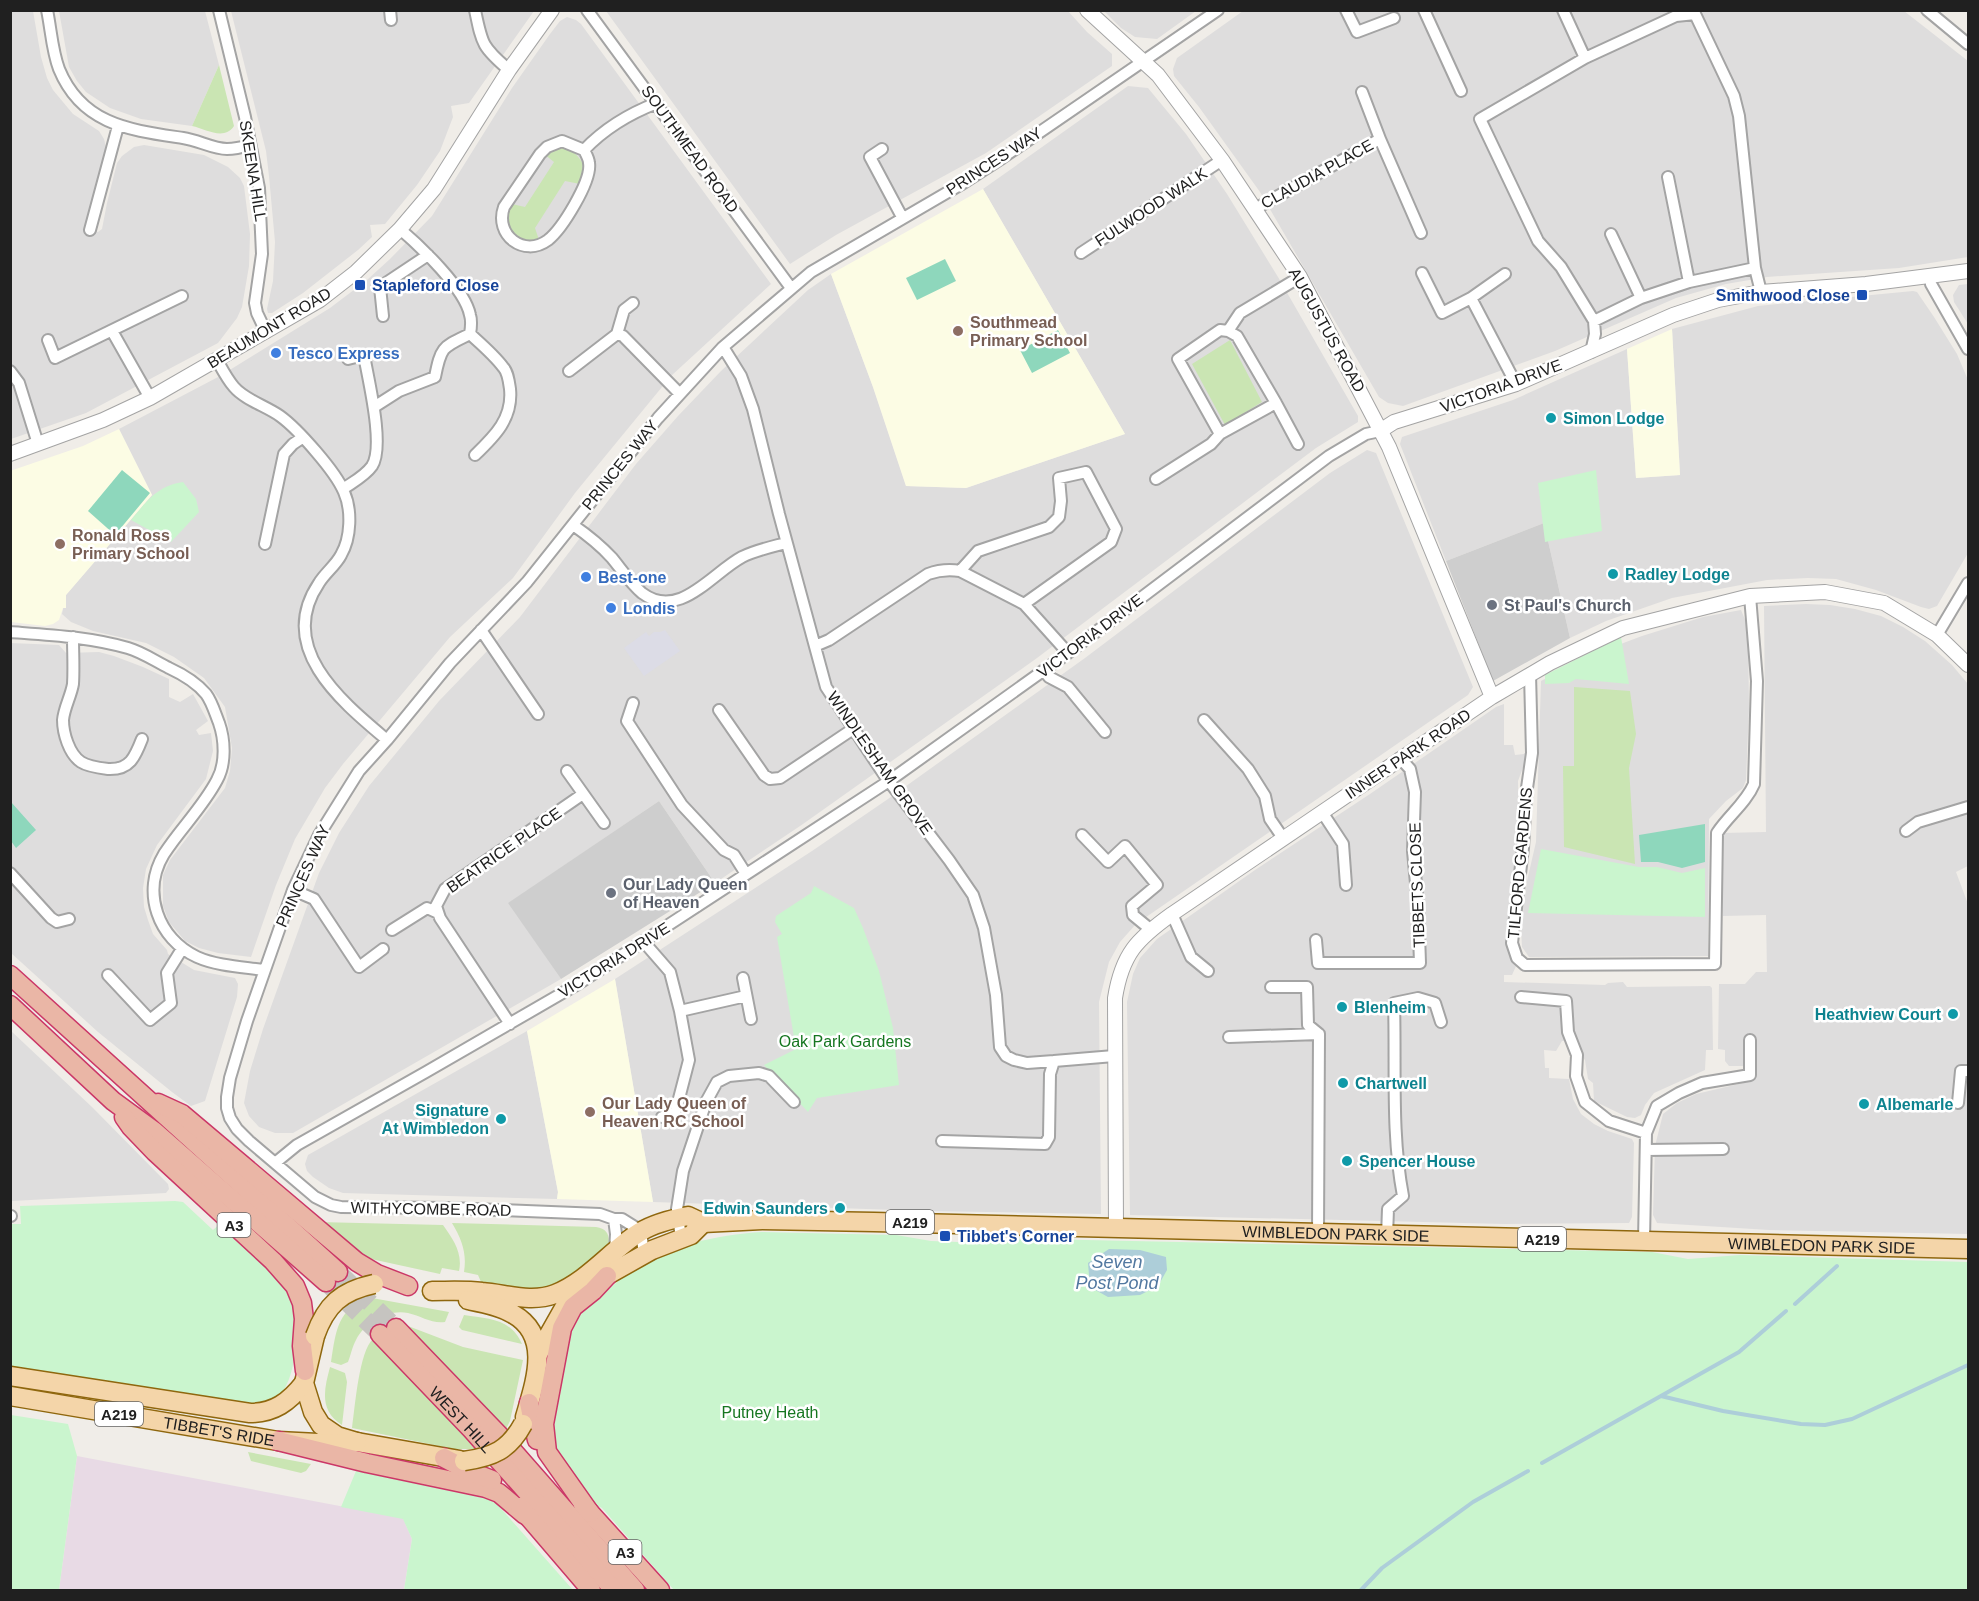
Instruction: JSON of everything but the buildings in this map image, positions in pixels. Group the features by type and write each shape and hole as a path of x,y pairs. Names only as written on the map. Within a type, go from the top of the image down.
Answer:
{"highway":[{"name":"A3","path":"10,975 146,1097 293,1242 332,1277"},
{"name":"A3","path":"10,1005 113,1101 293,1242"},
{"name":"A3","path":"146,1097 182,1114 357,1262 377,1274 408,1286"},
{"name":"A3","path":"113,1101 139,1136 273,1261 295,1286 302,1303 304,1319 302,1346 304,1377"},
{"name":"A3","path":"590,1513 547,1452 544,1424 562,1328 573,1307 607,1276"},
{"name":"WEST HILL","path":"388,1331 498,1434 539,1506"},
{"name":"A3","path":"529,1403 541,1455 563,1486 660,1590"},
{"path":"278,1441 367,1463 486,1488 539,1506"},
{"name":"A3","path":"444,1458 501,1484 511,1493 539,1506 635,1590"},
{"name":"A3","path":"539,1506 591,1590"},
{"name":"A3","path":"539,1506 614,1590"}],"main road":[{"name":"A219","path":"432,1291 481,1292 541,1298 566,1288 641,1232 663,1222 688,1216 703,1223 691,1235 644,1254 581,1290 564,1308 538,1354"},
{"name":"WIMBLEDON PARK SIDE","path":"703,1223 762,1220 1968,1249"},
{"name":"A219","path":"374,1284 408,1286 493,1306 512,1313 526,1322 534,1335 538,1354 537,1368 529,1403 523,1424 507,1448 485,1458 464,1461 357,1442 338,1436 321,1425 314,1412 304,1377 322,1318 336,1301 354,1289 374,1284"},
{"name":"TIBBET'S RIDE","path":"10,1376 250,1413 274,1410 295,1395 304,1377"},
{"name":"TIBBET'S RIDE","path":"10,1396 278,1441 338,1444 357,1442"}],"street":[{"path":"47,10 58,67 69,89 97,116 136,131 193,139 224,149 250,145"},
{"name":"SKEENA HILL","path":"219,10 245,117 259,188 262,265 255,303 266,332"},
{"path":"475,10 481,41 491,55 509,70"},
{"name":"BEAUMONT ROAD","path":"10,454 103,420 150,398 320,300 356,272 400,229 434,189 509,70 552,10"},
{"name":"SOUTHMEAD ROAD","path":"587,10 791,288"},
{"name":"AUGUSTUS ROAD","path":"1087,10 1158,75 1222,160 1300,277 1389,447 1492,697"},
{"name":"PRINCES WAY","path":"227,1097 230,1078 264,970 293,890 335,806 359,771 450,663 527,582 680,393 723,347 811,272 1002,158 1218,10"},
{"path":"1346,10 1357,32 1394,18"},
{"path":"1424,10 1461,91"},
{"path":"1563,10 1585,58"},
{"path":"1927,10 1968,44"},
{"path":"1592,352 1595,334 1594,321 1561,267 1538,241 1480,119 1585,58 1676,16 1695,14 1734,96 1743,149 1755,268 1761,292"},
{"name":"CLAUDIA PLACE","path":"1362,92 1420,232"},
{"path":"584,150 610,125 637,110 657,103"},
{"path":"90,230 118,126"},
{"name":"CLAUDIA PLACE","path":"1255,209 1380,140"},
{"path":"562,141 572,143 584,150 589,164 586,184 547,241 534,245 518,244 510,239 502,227 501,214 540,154 547,147 562,141"},
{"path":"882,149 870,157 902,217"},
{"name":"FULWOOD WALK","path":"1081,253 1222,160"},
{"path":"1668,177 1689,282"},
{"path":"400,229 428,255 465,299 471,316 470,334 505,368 510,385 511,401 508,414 498,433 475,455"},
{"path":"1611,234 1641,298"},
{"path":"383,316 380,287 428,255"},
{"path":"1594,321 1641,298 1689,282 1755,268"},
{"name":"VICTORIA DRIVE","path":"275,1163 297,1145 578,984 889,781 1068,654 1329,456 1366,434 1380,430 1394,422 1516,384 1694,308 1727,298 1761,292 1968,272"},
{"path":"1422,273 1443,313 1471,298 1505,274"},
{"path":"1228,331 1240,313 1300,277"},
{"path":"1930,277 1931,284 1968,349"},
{"path":"48,340 56,358 182,296"},
{"path":"1471,298 1516,384"},
{"path":"569,371 617,334 624,310 633,303"},
{"path":"1220,434 1178,358 1220,330 1237,336 1298,444"},
{"path":"112,331 150,398"},
{"path":"374,407 399,391 435,377 443,349 470,334"},
{"path":"617,334 623,336 680,393"},
{"name":"WINDLESHAM GROVE","path":"723,347 741,376 753,409 786,543 826,687 889,781 950,860 973,896 984,928 996,995 1000,1047 1006,1056 1027,1063 1114,1056"},
{"path":"343,489 366,472 373,464 377,451 374,407 363,356 348,359"},
{"path":"217,360 235,388 281,417 328,468 343,489 349,511 349,528 342,554 318,584 308,604 304,638 308,652 317,668 337,695 387,740"},
{"path":"10,371 19,384 38,444"},
{"path":"1156,479 1210,444 1220,434 1275,403"},
{"path":"265,544 284,454 302,438"},
{"path":"960,571 978,551 1049,527 1059,517 1061,501 1059,478 1086,472 1116,529 1111,542 1024,604"},
{"path":"573,525 609,555 642,593 656,601 669,603 683,599 741,558 786,543"},
{"path":"815,646 829,640 939,569 960,571 1024,604 1068,654"},
{"path":"1937,635 1968,583"},
{"name":"INNER PARK ROAD","path":"1116,1228 1115,998 1119,975 1129,954 1150,930 1172,914 1492,697 1530,674 1623,628 1750,596 1825,592 1884,603 1937,635 1968,665"},
{"name":"TILFORD GARDENS","path":"1530,674 1532,753 1512,944 1517,958 1525,965 1715,964 1717,833 1751,793 1754,784 1757,681 1750,596"},
{"path":"482,630 538,714"},
{"path":"10,632 73,637 128,648 182,674 207,695 222,731 224,759 218,779 163,856 153,883 154,907 167,935 182,949 210,961 264,970"},
{"path":"73,637 72,687 63,718 66,740 73,753 81,762 96,767 121,768 129,765 135,758 142,739"},
{"path":"1044,671 1049,677 1068,687 1106,732"},
{"path":"633,703 627,721 681,805 724,850 734,855 746,874"},
{"path":"719,710 764,775 770,779 780,778 853,729"},
{"path":"1204,720 1248,769 1265,796 1270,819 1283,838"},
{"name":"TIBBETS CLOSE","path":"1316,940 1318,963 1420,963 1413,851 1415,792 1410,769 1400,758"},
{"path":"567,771 604,823"},
{"name":"BEATRICE PLACE","path":"510,1024 438,913 436,906 445,889 583,794"},
{"path":"1906,831 1918,822 1968,807"},
{"path":"1322,812 1343,844 1346,885"},
{"path":"1082,835 1108,862 1125,846 1157,885 1132,906 1133,915 1150,930"},
{"path":"10,873 51,918 57,922 69,919"},
{"path":"293,890 314,899 360,967 383,949"},
{"name":"BEATRICE PLACE","path":"392,930 427,908 438,913"},
{"path":"1172,914 1191,957 1208,971"},
{"path":"643,942 670,972 689,1060 675,1114 662,1117"},
{"path":"108,975 150,1020 171,1003 167,973 182,949"},
{"path":"743,978 751,1019"},
{"path":"1271,987 1307,987 1308,1025 1319,1034"},
{"path":"680,1011 746,996"},
{"path":"1521,997 1566,1001 1568,1032 1577,1055 1576,1076 1585,1102 1609,1121 1646,1133"},
{"path":"1387,1236 1388,1209 1403,1196 1393,1092 1394,1003 1418,998 1435,1003 1441,1022"},
{"path":"1229,1037 1319,1034"},
{"path":"1318,1233 1319,1034"},
{"path":"1644,1241 1646,1133 1657,1106 1702,1083 1750,1075 1750,1040"},
{"path":"942,1141 1045,1144 1049,1137 1050,1074 1054,1061"},
{"path":"1958,1103 1961,1071 1968,1071"},
{"path":"681,1238 677,1218 679,1193 688,1155 706,1102 717,1082 729,1076 759,1072 769,1076 794,1102"},
{"name":"WITHYCOMBE ROAD","path":"227,1097 227,1108 237,1129 315,1197 331,1205 600,1214 629,1222 641,1232"},
{"path":"1646,1150 1722,1149"},
{"path":"614,1219 616,1234 614,1254"},
{"path":"641,1232 644,1254"}],"shaded area":[{"path":"11,11 33,11 41,57 53,90 73,114 99,131 104,139 106,147 85,225 88,229 98,232 102,229 117,163 134,147 144,145 204,155 228,167 240,178 244,186 250,234 249,266 242,307 237,318 218,343 86,413 11,439"},
{"path":"59,11 205,11 219,65 192,126 141,119 110,108 86,92 69,67"},
{"path":"231,11 534,11 469,103 451,106 453,117 440,151 417,185 385,224 370,225 372,237 358,250 303,293 272,313 268,313 267,309 273,281 275,242 266,151"},
{"path":"606,11 1068,11 1112,54 1112,66 986,153 836,235 790,264"},
{"path":"1104,11 1196,11 1157,39 1135,37 1121,28"},
{"path":"1243,11 1904,11 1968,61 1968,257 1899,268 1767,277 1726,284 1676,298 1555,351 1403,406 1388,403 1379,397 1260,192 1174,76 1173,69 1177,58"},
{"path":"567,17 581,24 771,284 671,376 575,493 513,578 450,637 343,764 325,788 295,839 251,957 199,948 185,941 169,922 163,906 163,875 170,860 225,788 230,771 232,748 225,707 204,678 174,657 146,643 93,631 71,622 62,614 66,595 152,495 119,429 220,376 330,308 390,259 432,216 512,88 560,21"},
{"path":"1128,86 1148,88 1186,134 1227,194 1278,277 1358,416 1358,422 1316,448 1037,658 803,824 715,883 659,801 509,903 561,979 293,1133 275,1133 259,1127 249,1116 244,1103 250,1071 263,1029 319,873 339,833 369,786 439,701 520,617 636,464 678,416 721,371 808,290 831,274 873,387 906,486 966,488 1125,434 983,189"},
{"name":"Southmead Primary School","path":"983,189 1125,434 966,488 906,486 873,387 831,274"},
{"path":"1968,284 1968,324 1954,302 1953,295 1959,285"},
{"path":"1917,292 1957,354 1968,380 1968,553 1937,606 1929,609 1921,607 1876,590 1836,579 1767,580 1672,598 1606,621 1570,638 1544,523 1446,561 1400,444 1402,437 1513,400 1627,349 1636,478 1680,475 1672,329 1758,306"},
{"path":"1672,329 1680,475 1636,478 1627,349"},
{"name":"Ronald Ross Primary School","path":"119,429 152,495 66,595 66,608 63,608 59,620 45,626 11,622 10,471 83,446"},
{"path":"1367,450 1376,453 1473,687 1468,695 1136,924 1120,942 1109,962 1099,1002 1101,1214 653,1202 615,979 888,799 1085,658 1330,473"},
{"path":"1544,523 1570,638 1493,681 1446,561"},
{"path":"1806,604 1855,609 1881,616 1925,641 1952,665 1968,684 1968,866 1956,872 1968,904 1968,1234 1769,1230 1657,1223 1653,1215 1655,1146 1663,1114 1677,1103 1696,1094 1743,1083 1743,1066 1729,1066 1725,1061 1725,1050 1718,1049 1719,984 1745,984 1756,972 1767,972 1766,915 1723,916 1722,833 1766,832 1764,606"},
{"path":"1741,610 1748,627 1749,709 1746,780 1743,788 1726,801 1709,819 1708,956 1529,957 1522,947 1521,928 1527,881 1536,842 1541,681 1589,656 1642,636 1703,617"},
{"path":"665,630 680,651 644,676 624,648 646,632 649,636 654,632"},
{"path":"10,643 59,645 66,653 99,652 143,667 169,679 169,697 180,702 193,694 208,721 196,730 199,735 211,733 213,751 206,779 157,845 146,869 143,888 144,907 153,934 168,954 194,970 235,978 238,984 237,997 205,1101 191,1106 172,1092 98,1032 11,953"},
{"path":"1504,704 1504,745 1513,745 1515,755 1524,754 1526,751 1528,754 1518,781 1519,855 1507,933 1509,956 1517,964 1512,975 1504,975 1504,982 1605,985 1623,982 1627,987 1710,986 1712,988 1713,1050 1706,1050 1705,1070 1654,1093 1641,1115 1635,1118 1627,1117 1594,1101 1593,1083 1588,1079 1585,1060 1579,1053 1576,1041 1562,1041 1556,1051 1544,1050 1545,1068 1549,1068 1549,1078 1569,1079 1573,1099 1581,1114 1608,1131 1632,1139 1634,1143 1632,1217 1629,1223 1505,1224 1130,1215 1127,1002 1133,974 1140,958 1157,939 1255,870 1496,707"},
{"name":"Our Lady Queen of Heaven","path":"659,801 715,883 561,979 508,903"},
{"name":"Our Lady Queen of Heaven RC School","path":"615,979 653,1202 557,1199 558,1192 527,1031"},
{"path":"10,1030 92,1107 168,1184 169,1189 166,1193 11,1201"},
{"path":"527,1031 558,1192 557,1199 343,1193 329,1188 307,1171 305,1164 308,1155"},
{"path":"77,1456 403,1518 412,1539 404,1590 59,1590"}],"green space":[{"path":"219,65 234,126 225,133 192,126"},
{"path":"555,147 568,149 575,153 583,164 580,184 565,181 535,228 539,240 522,240 516,237 508,227 508,212 512,204 525,207 554,162 544,154"},
{"path":"945,259 956,281 917,300 906,278"},
{"path":"1058,330 1070,353 1032,373 1020,350"},
{"path":"1230,340 1262,402 1225,425 1192,364"},
{"path":"122,470 150,493 115,535 88,511"},
{"path":"1596,470 1602,531 1545,542 1538,483"},
{"path":"183,482 196,499 199,512 171,542 131,520 159,491"},
{"path":"1621,637 1629,684 1576,679 1569,683 1545,684 1545,675"},
{"path":"1574,687 1630,691 1636,734 1629,768 1635,864 1564,847 1563,766 1574,766"},
{"path":"11,802 36,830 16,848 11,841"},
{"path":"1705,824 1705,862 1682,868 1658,862 1641,862 1639,835"},
{"path":"1541,849 1682,873 1705,868 1705,917 1528,913"},
{"name":"Oak Park Gardens","path":"814,886 854,908 863,928 879,971 893,1028 899,1085 817,1098 808,1112 764,1065 796,1049 777,937 782,934 775,922 776,916 811,893"},
{"path":"183,1202 213,1230 221,1223 272,1270 293,1294 297,1316 296,1344 291,1372 282,1392 258,1404 11,1367 10,1224 21,1224 20,1206"},
{"path":"318,1222 443,1225 454,1241 458,1252 459,1271 442,1268 440,1274 362,1257"},
{"path":"452,1223 596,1227 606,1232 609,1244 608,1248 555,1288 528,1294 481,1282 478,1275 464,1272 463,1247"},
{"name":"Putney Heath","path":"762,1232 896,1235 931,1241 958,1242 992,1238 1652,1252 1688,1259 1740,1255 1968,1262 1968,1590 674,1590 602,1508 588,1501 548,1438 568,1322 622,1278 654,1258 688,1244 725,1236"},
{"path":"372,1298 449,1312 445,1322 431,1321 400,1312 385,1315 371,1322 360,1334 348,1362 341,1365 331,1362 337,1330 345,1314 360,1302"},
{"path":"464,1315 505,1324 512,1329 522,1344 462,1330 459,1327"},
{"path":"408,1326 463,1347 523,1360 510,1421 506,1429"},
{"path":"373,1339 477,1449 454,1449 352,1428 361,1367 368,1345"},
{"path":"330,1367 345,1373 347,1382 342,1425 330,1413 325,1399"},
{"path":"11,1415 68,1424 77,1456 59,1590 11,1590"},
{"path":"248,1452 311,1464 306,1471 301,1473 251,1461"},
{"path":"356,1471 488,1499 497,1504 573,1590 404,1590 412,1539 403,1519 341,1507"}],"water":[{"name":"Seven Post Pond","path":"1109,1249 1140,1250 1166,1257 1167,1270 1158,1286 1140,1295 1108,1297 1090,1287 1088,1263"}],"waterway":[{"path":"1795,1304 1837,1266"},
{"path":"1542,1463 1739,1352 1786,1311"},
{"path":"1661,1396 1723,1411 1801,1424 1825,1425 1852,1419 1968,1365"},
{"path":"1361,1590 1382,1568 1473,1502 1528,1471"}],"tunnel":[{"path":"338,1272 396,1328"},
{"path":"326,1282 380,1334"}],"place":[{"name":"Stapleford Close","path":"360,285"},
{"name":"Smithwood Close","path":"1862,295"},
{"name":"Southmead Primary School","path":"958,331"},
{"name":"Tesco Express","path":"276,353"},
{"name":"Simon Lodge","path":"1551,418"},
{"name":"Ronald Ross Primary School","path":"60,544"},
{"name":"Radley Lodge","path":"1613,574"},
{"name":"Best-one","path":"586,577"},
{"name":"St Paul's Church","path":"1492,605"},
{"name":"Londis","path":"611,608"},
{"name":"Our Lady Queen of Heaven","path":"611,893"},
{"name":"Blenheim","path":"1342,1007"},
{"name":"Heathview Court","path":"1953,1014"},
{"name":"Chartwell","path":"1343,1083"},
{"name":"Albemarle","path":"1864,1104"},
{"name":"Our Lady Queen of Heaven RC School","path":"590,1112"},
{"name":"Signature At Wimbledon","path":"501,1119"},
{"name":"Spencer House","path":"1347,1161"},
{"name":"Edwin Saunders","path":"840,1208"},
{"name":"Tibbet's Corner","path":"945,1236"}]}
